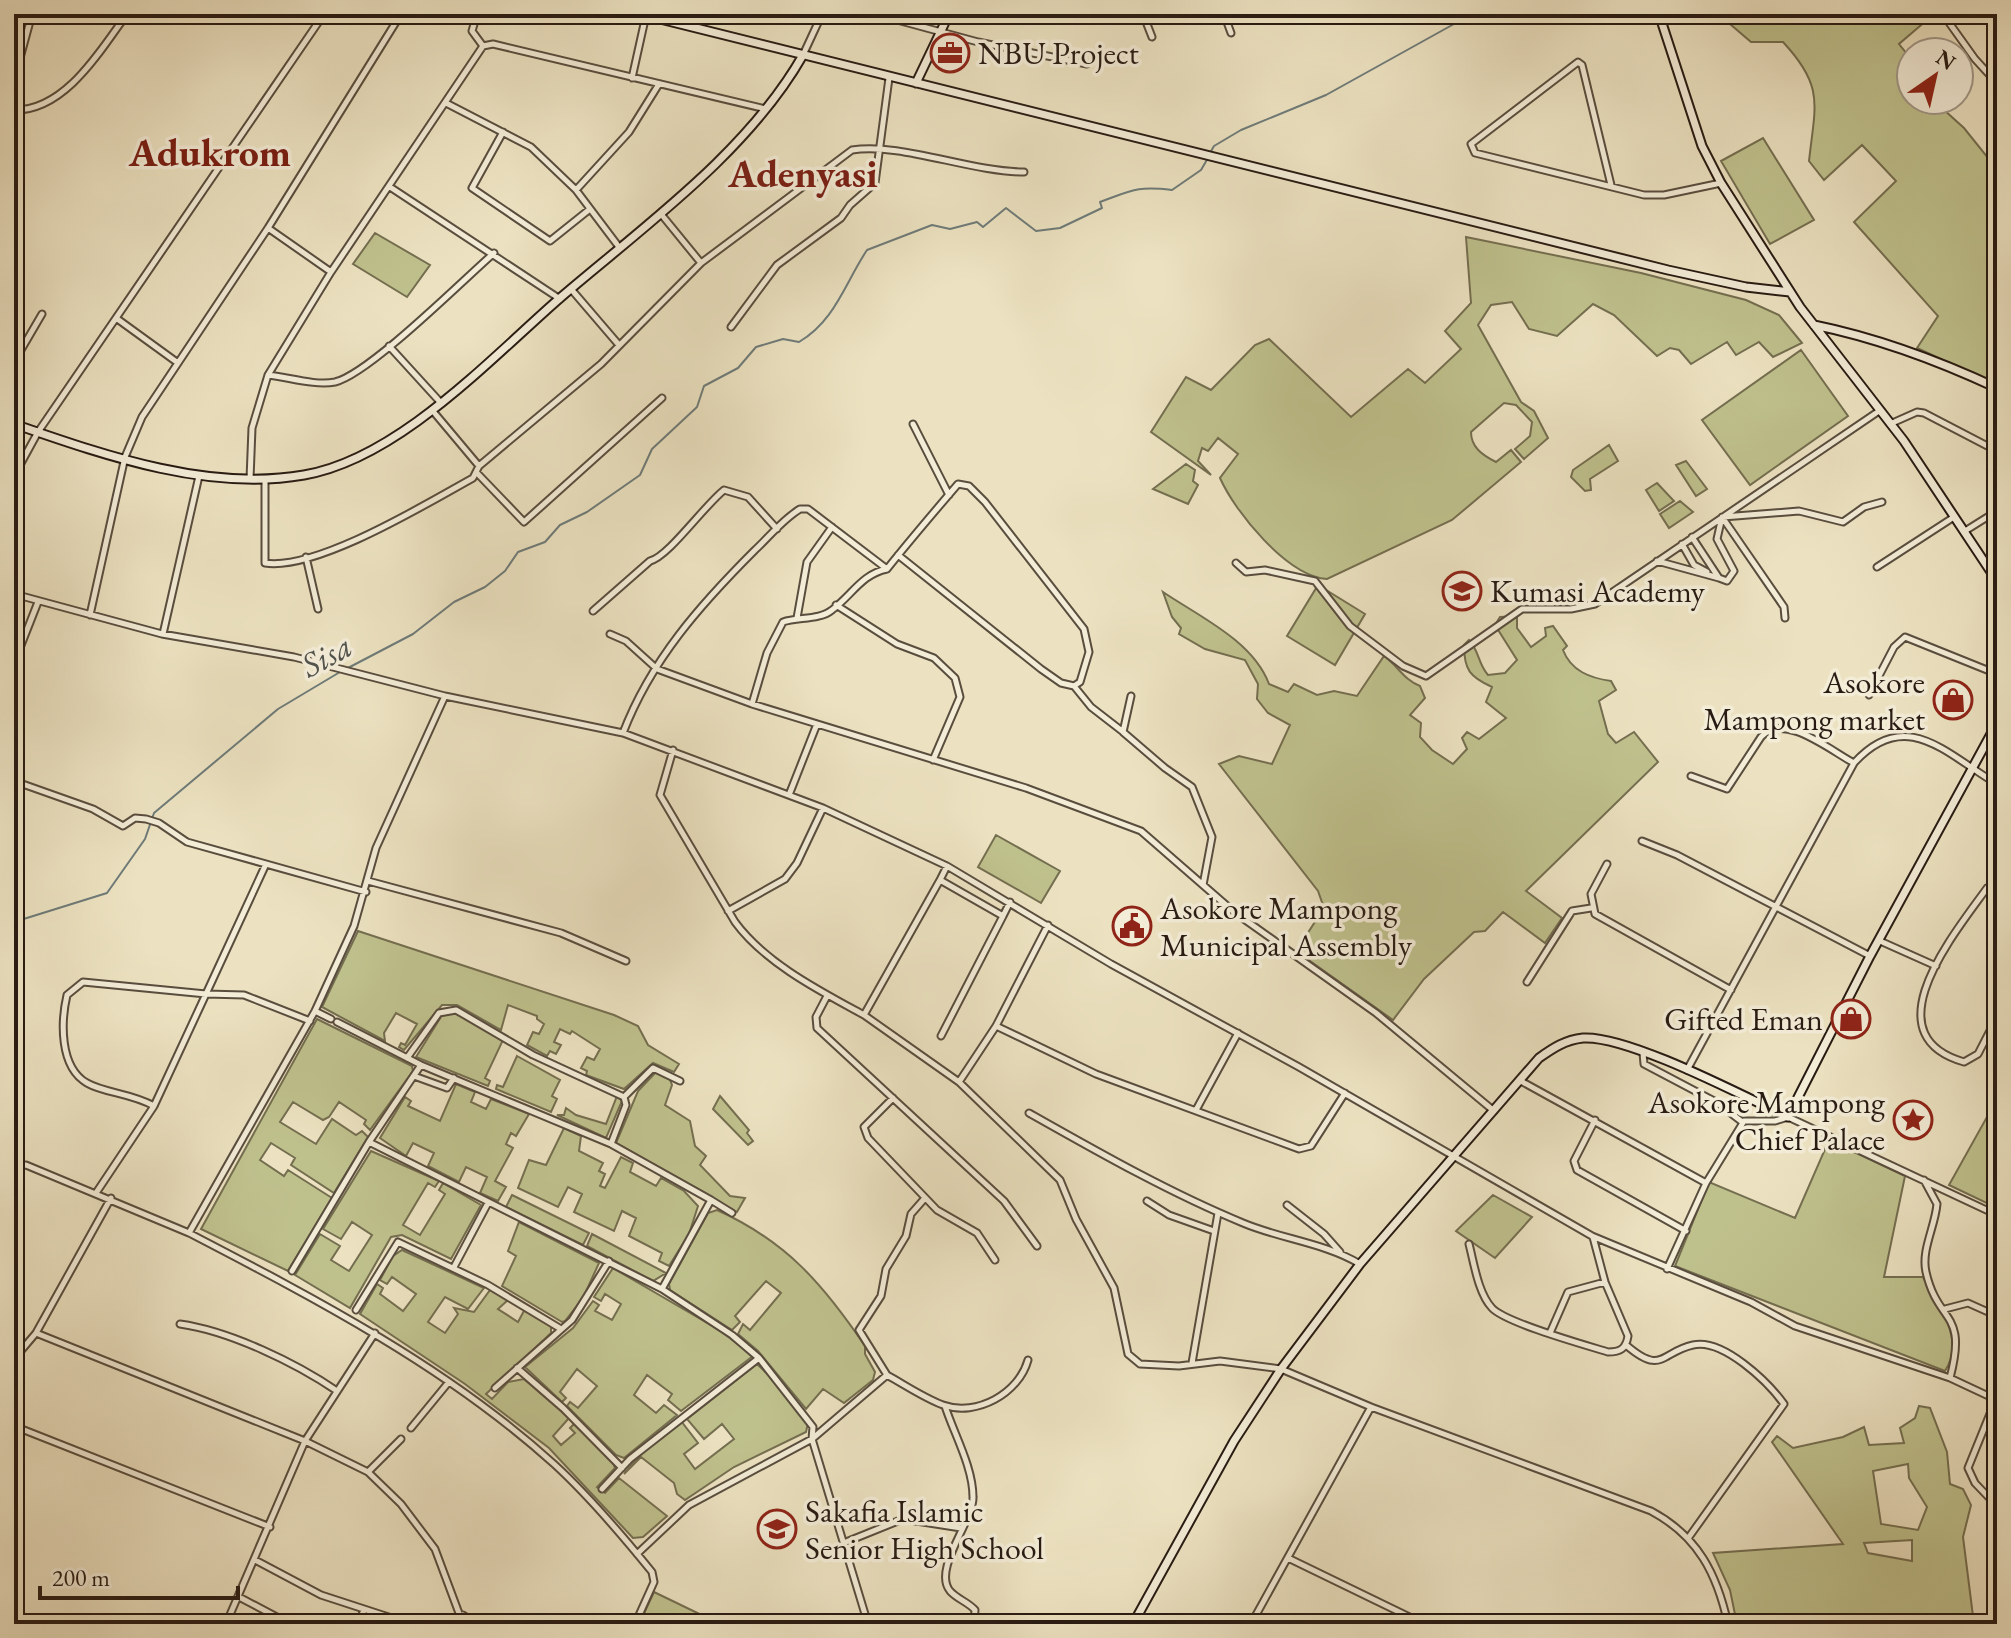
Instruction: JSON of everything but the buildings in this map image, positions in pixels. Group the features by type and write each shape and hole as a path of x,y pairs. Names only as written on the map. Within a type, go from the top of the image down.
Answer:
{"street":[{"path":"14,80 32,14"},
{"path":"14,110 37,109 47,103 91,64 127,14"},
{"path":"14,476 38,432 324,14"},
{"path":"90,615 125,457 142,417 268,228 401,14"},
{"path":"477,14 472,31 483,46"},
{"path":"14,424 199,476 250,479 305,475 353,458 441,403 660,214 767,109 803,55 822,14"},
{"path":"875,14 939,32 1087,64"},
{"path":"916,83 949,14"},
{"path":"1143,14 1152,37"},
{"path":"1224,14 1231,33"},
{"path":"1659,14 1702,146 1721,183 1790,292 1890,424 1997,581"},
{"path":"632,78 643,15 1668,270 1746,287 1790,292"},
{"path":"1945,17 1975,59 1997,83"},
{"path":"250,479 252,428 268,375 331,272 483,46 493,44 767,109"},
{"path":"1611,185 1582,65 1578,62 1471,144 1475,153 1654,196 1721,183"},
{"path":"731,327 777,265 841,218 850,205 875,183 889,78"},
{"path":"576,190 629,132 659,84"},
{"path":"446,103 531,147 576,190 619,247"},
{"path":"503,132 472,188 550,241 590,209"},
{"path":"265,478 265,563 306,557 356,540 473,478 477,469 619,345 701,263 852,150 880,150 981,170 1024,172"},
{"path":"390,186 560,299"},
{"path":"660,214 701,263"},
{"path":"268,228 331,272"},
{"path":"268,375 337,382 389,346 494,253"},
{"path":"571,289 619,345"},
{"path":"14,362 42,314"},
{"path":"116,318 178,363"},
{"path":"1814,325 1866,336 1930,358 1997,388"},
{"path":"389,346 441,403"},
{"path":"432,410 477,469 524,522 662,398"},
{"path":"1236,563 1246,572 1265,570 1315,581 1350,626 1403,666 1426,676 1522,609 1571,609 1595,604 1795,471 1879,411"},
{"path":"1890,424 1917,412 1924,413 1997,451"},
{"path":"913,424 949,495"},
{"path":"163,634 199,476"},
{"path":"752,704 777,630 783,622 831,612 862,580 875,571 887,569 958,484 969,486 977,494 1084,629 1089,652 1080,682 1074,686"},
{"path":"593,611 650,561 661,558 694,518 724,490 748,497 777,529"},
{"path":"1722,517 1799,511 1843,522 1864,507 1882,502"},
{"path":"623,733 638,695 657,669 676,633 714,590 800,509 808,509 887,569"},
{"path":"1965,531 1997,511"},
{"path":"1877,567 1955,516"},
{"path":"1717,539 1722,517"},
{"path":"1722,517 1784,607 1785,618"},
{"path":"1656,561 1727,581 1734,571 1708,526"},
{"path":"797,618 807,562 832,527"},
{"path":"1692,537 1719,578"},
{"path":"1682,544 1694,565 1719,578"},
{"path":"898,555 1041,669 1061,683 1074,686 1102,717 1192,787 1212,837 1203,885"},
{"path":"306,557 318,609"},
{"path":"14,594 163,634 337,666 445,696 623,733 823,808 947,866 1111,964 1345,1093 1592,1236 1751,1302 1795,1326 1950,1378 1996,1400 1968,1468 1975,1483 1997,1506"},
{"path":"14,663 38,602"},
{"path":"836,605 897,644 934,658 955,678 960,697 933,760"},
{"path":"610,634 626,641 641,658 657,669 752,704 1127,825 1155,842 1272,940 1419,1046 1494,1112"},
{"path":"1869,695 1894,647 1905,637 1997,674"},
{"path":"189,1233 315,1011 366,892 381,836 445,696"},
{"path":"1123,732 1131,696"},
{"path":"1643,1053 1644,1064 1716,1102 1741,1121 1775,1121 1788,1117 1870,956 1997,723"},
{"path":"789,795 817,724"},
{"path":"1691,776 1727,789 1768,729 1778,726 1790,729 1854,763"},
{"path":"1687,1070 1777,910 1854,763 1872,746 1904,734 1920,738 1997,784"},
{"path":"673,750 660,795 745,937 827,996 864,1015 959,1082 1060,1180 1076,1219 1114,1288 1128,1354 1140,1364 1220,1361 1281,1369 1371,1407 1533,1464 1651,1511 1689,1537 1705,1557 1721,1593 1728,1624"},
{"path":"14,781 93,809 123,826 135,818 146,819 159,823 187,842 366,892"},
{"path":"728,911 785,879 802,853 823,808"},
{"path":"1642,841 1677,855 1870,956"},
{"path":"96,1193 154,1106 266,864"},
{"path":"1607,864 1591,894 1591,908 1595,914 1731,990"},
{"path":"864,1015 947,866"},
{"path":"940,880 1003,916"},
{"path":"368,881 561,933 626,961"},
{"path":"1997,886 1987,888 1936,966 1919,1006 1921,1027 1929,1042 1956,1059 1972,1060 1997,1017"},
{"path":"941,1036 1010,902"},
{"path":"1527,982 1572,911 1591,908"},
{"path":"959,1082 996,1026 1048,925"},
{"path":"1880,941 1936,966"},
{"path":"154,1106 123,1092 87,1083 73,1068 63,1037 62,1014 67,995 83,982 244,995 310,1021"},
{"path":"827,996 816,1017 817,1028 1004,1201 1037,1246"},
{"path":"407,1058 439,1013 450,1009 560,1069 624,1097"},
{"path":"315,1011 421,1065 611,1144 732,1213"},
{"path":"996,1026 1096,1074 1305,1150 1311,1146 1345,1093"},
{"path":"1196,1110 1238,1033"},
{"path":"1133,1624 1234,1441 1281,1369 1360,1264 1519,1080 1556,1045 1572,1040 1615,1041 1687,1070 1997,1215"},
{"path":"292,1271 369,1142 421,1065"},
{"path":"624,1097 653,1068 680,1081"},
{"path":"414,1076 447,1088 454,1078"},
{"path":"1519,1080 1706,1183"},
{"path":"611,1144 626,1105 624,1097"},
{"path":"893,1098 864,1131 937,1210 977,1233 995,1260"},
{"path":"1029,1113 1218,1213 1278,1236 1341,1253 1360,1264"},
{"path":"1595,1120 1574,1161 1577,1170 1686,1231"},
{"path":"1667,1269 1706,1183 1741,1121"},
{"path":"369,1142 662,1289 732,1335 759,1358 809,1418 812,1439 846,1542 868,1624"},
{"path":"14,1166 26,1165 189,1233 375,1333 448,1383 554,1464 652,1572 654,1582 635,1624"},
{"path":"1923,1179 1937,1204 1925,1257 1926,1274 1958,1337 1950,1378"},
{"path":"14,1359 36,1333 111,1198"},
{"path":"925,1198 911,1214 906,1236 886,1269 881,1296 859,1330 887,1375 945,1406 980,1406 1016,1386 1023,1377 1028,1360"},
{"path":"662,1289 711,1200"},
{"path":"1147,1201 1169,1215 1214,1231"},
{"path":"454,1267 488,1203"},
{"path":"1287,1205 1324,1234 1341,1253"},
{"path":"1192,1363 1218,1213"},
{"path":"1469,1244 1483,1294 1493,1310 1550,1333 1608,1352 1618,1352 1626,1345 1628,1336 1605,1282 1592,1236"},
{"path":"356,1310 392,1247 398,1242 454,1267 529,1307 561,1329"},
{"path":"495,1388 561,1329 586,1301 609,1261"},
{"path":"1550,1333 1568,1292 1605,1282"},
{"path":"1945,1309 1968,1303 1997,1316"},
{"path":"180,1324 203,1329 300,1367 337,1391"},
{"path":"36,1333 305,1441 368,1472 401,1504 435,1549 463,1624"},
{"path":"226,1624 305,1441 375,1333"},
{"path":"1626,1345 1648,1359 1668,1358 1690,1345 1699,1344 1729,1355 1748,1366 1784,1404 1689,1537"},
{"path":"602,1489 622,1468 759,1358"},
{"path":"517,1368 563,1408 622,1468"},
{"path":"637,1554 689,1505 812,1439 887,1375"},
{"path":"411,1428 448,1383"},
{"path":"945,1406 972,1484 972,1512 961,1528 946,1583 950,1591 975,1610 974,1624"},
{"path":"1251,1624 1371,1407"},
{"path":"14,1426 270,1527"},
{"path":"368,1472 401,1439"},
{"path":"846,1542 903,1519 961,1528"},
{"path":"1288,1558 1424,1624"},
{"path":"255,1560 321,1595 410,1624"},
{"path":"239,1597 290,1624"},
{"path":"358,1624 364,1610"},
{"path":"462,1615 477,1624"}],"green space":[{"path":"1730,14 1934,14 1908,36 1895,36 1895,116 1951,116 1997,169 1997,385 1917,348 1938,316 1854,222 1896,181 1862,145 1824,180 1809,161 1814,97 1806,72 1783,42 1751,42 1730,24"},
{"path":"1763,138 1814,220 1770,244 1721,161"},
{"path":"375,233 430,265 407,297 353,264"},
{"path":"1466,237 1641,273 1746,300 1779,315 1802,343 1773,357 1759,342 1736,355 1727,342 1691,364 1679,350 1670,348 1657,356 1614,315 1593,304 1557,336 1529,329 1512,302 1491,305 1478,325 1521,402 1534,411 1548,438 1524,459 1515,449 1530,436 1532,422 1516,405 1504,403 1471,432 1473,442 1478,450 1496,462 1511,450 1521,462 1452,520 1327,579 1312,575 1296,567 1264,540 1227,492 1220,478 1238,454 1218,438 1208,451 1202,448 1198,461 1211,475 1151,432 1186,377 1211,390 1255,345 1269,339 1351,417 1408,369 1425,383 1461,349 1445,331 1471,303"},
{"path":"1801,350 1848,416 1750,485 1702,420"},
{"path":"1609,445 1618,461 1590,479 1591,490 1585,491 1571,477 1573,470"},
{"path":"1686,461 1707,489 1696,496 1676,465"},
{"path":"1186,464 1195,470 1193,481 1198,485 1188,504 1153,489"},
{"path":"1657,483 1674,501 1659,511 1646,490"},
{"path":"1680,501 1693,512 1669,528 1660,514"},
{"path":"1318,585 1365,614 1335,665 1287,636"},
{"path":"1163,592 1224,631 1251,655 1269,684 1288,692 1294,684 1317,695 1334,691 1357,696 1384,656 1420,686 1425,698 1410,715 1421,723 1420,737 1432,750 1453,764 1467,749 1462,738 1467,732 1479,739 1506,718 1486,702 1492,687 1470,672 1465,661 1464,645 1469,640 1488,675 1505,673 1517,660 1495,625 1500,617 1517,616 1517,628 1531,647 1546,636 1545,628 1553,626 1567,646 1563,650 1571,663 1589,675 1611,681 1616,690 1599,701 1608,734 1616,743 1634,732 1658,762 1526,891 1562,918 1545,943 1503,912 1485,931 1474,932 1424,979 1393,1020 1296,951 1324,908 1318,891 1219,764 1239,756 1272,764 1290,725 1268,713 1257,699 1258,684 1245,660 1205,649 1179,634 1181,628 1172,617"},
{"path":"996,835 1060,871 1041,903 978,867"},
{"path":"358,931 614,1015 638,1026 648,1045 679,1064 674,1072 653,1063 624,1089 586,1075 587,1071 581,1068 587,1057 594,1060 600,1049 572,1031 570,1034 560,1029 554,1042 561,1045 556,1054 550,1051 547,1056 527,1045 533,1032 539,1034 544,1024 537,1016 508,1005 501,1030 457,1005 442,1005 404,1050 399,1047 401,1043 405,1045 417,1024 396,1013 384,1033 385,1041 322,1007"},
{"path":"444,1012 459,1014 503,1040 485,1078 490,1081 488,1086 416,1057"},
{"path":"317,1019 412,1066 413,1071 370,1130 364,1124 366,1120 339,1102 329,1117 323,1120 293,1102 280,1122 316,1144 332,1119 356,1135 362,1131 368,1137 334,1193 291,1165 295,1158 271,1143 260,1160 284,1176 288,1170 332,1198 288,1271 201,1229"},
{"path":"517,1056 560,1080 552,1096 557,1099 551,1112 496,1089 497,1085 503,1087"},
{"path":"656,1072 669,1077 672,1085 665,1105 690,1121 695,1146 706,1156 700,1165 730,1196 745,1198 737,1212 616,1143 638,1091"},
{"path":"456,1084 475,1092 471,1102 486,1109 491,1099 529,1114 516,1136 511,1133 506,1144 513,1148 495,1181 506,1187 498,1201 480,1193 487,1177 466,1167 459,1182 428,1166 434,1153 413,1143 406,1156 380,1138 405,1097 411,1101 408,1106 440,1121"},
{"path":"617,1096 622,1101 606,1138 557,1115 564,1115 566,1108 576,1115 606,1124"},
{"path":"720,1096 749,1130 747,1133 753,1141 748,1145 713,1109"},
{"path":"1997,1099 1997,1208 1949,1185"},
{"path":"564,1128 581,1136 579,1151 603,1163 599,1171 605,1174 600,1186 605,1188 621,1157 633,1163 630,1172 656,1186 661,1178 684,1191 698,1206 689,1234 669,1266 659,1261 662,1253 629,1236 636,1218 622,1211 614,1231 574,1212 582,1194 568,1187 558,1207 518,1188 529,1160 546,1165"},
{"path":"1829,1140 1905,1176 1884,1277 1923,1277 1948,1322 1951,1334 1953,1347 1945,1371 1675,1266 1709,1182 1795,1218"},
{"path":"371,1151 439,1181 435,1187 428,1183 403,1225 420,1235 445,1194 439,1190 443,1183 481,1205 451,1259 402,1235 391,1237 350,1308 295,1275 320,1234 340,1246 331,1260 349,1271 372,1235 352,1222 341,1239 323,1229"},
{"path":"512,1195 589,1233 583,1245 506,1207"},
{"path":"1493,1195 1532,1217 1495,1258 1456,1231"},
{"path":"717,1210 763,1236 801,1266 834,1303 865,1346 865,1354 875,1372 873,1380 844,1403 823,1389 806,1409 758,1351 738,1334 743,1324 750,1330 781,1293 766,1281 735,1316 740,1322 732,1330 670,1290 669,1284 708,1213"},
{"path":"519,1222 599,1263 583,1298 565,1321 502,1286 516,1256 508,1251"},
{"path":"592,1234 666,1273 653,1281 587,1246"},
{"path":"402,1250 484,1288 468,1309 445,1297 428,1322 445,1333 458,1314 454,1308 474,1312 490,1290 509,1299 498,1309 518,1322 525,1309 551,1326 551,1333 486,1394 492,1399 508,1382 524,1379 569,1418 553,1436 561,1445 575,1433 570,1428 574,1424 613,1463 615,1468 597,1487 605,1493 619,1478 667,1516 643,1537 633,1538 549,1448 465,1384 360,1314 377,1284 383,1288 380,1294 403,1311 416,1294 392,1277 387,1284 380,1280 393,1256"},
{"path":"613,1268 721,1331 753,1356 681,1411 668,1400 672,1394 647,1375 634,1395 656,1413 664,1405 677,1415 624,1458 616,1455 567,1406 570,1402 578,1408 597,1386 577,1369 560,1392 566,1398 562,1402 525,1367 573,1328 593,1301 599,1305 595,1311 612,1320 621,1304 605,1294 601,1301 594,1297"},
{"path":"757,1364 781,1387 808,1423 806,1432 734,1467 685,1500 677,1494 674,1483 641,1457 624,1474 640,1455 681,1421 698,1443 684,1454 695,1469 734,1439 722,1424 704,1439 687,1419"},
{"path":"1919,1406 1930,1408 1947,1452 1950,1484 1963,1489 1971,1505 1963,1537 1974,1624 1737,1624 1730,1590 1713,1553 1843,1544 1772,1442 1777,1436 1793,1448 1843,1437 1864,1427 1869,1445 1904,1443 1900,1428 1915,1418","holes":["1908,1464 1909,1478 1927,1507 1918,1530 1881,1524 1873,1471","1912,1540 1912,1561 1868,1553 1864,1543"]},
{"path":"654,1592 710,1619 708,1624 639,1624"}],"waterway":[{"path":"1210,153 1214,146 1241,130 1326,95 1472,14"},
{"path":"346,669 413,634 454,602 485,587 505,571 518,552 545,542 560,525 587,512 640,475 652,449 697,407 704,386 738,368 756,347 783,339 799,342 822,323 867,250 932,225 950,229 977,222 983,227 1006,208 1036,231 1060,228 1102,208 1100,202 1120,194 1151,188 1172,190 1201,170 1208,158"},
{"name":"Sisa","path":"14,922 107,893 145,839 154,813 278,709 340,672"}],"place":[{"name":"NBU Project","path":"950,53"},
{"name":"Kumasi Academy","path":"1462,591"},
{"name":"Asokore Mampong market","path":"1953,700"},
{"name":"Asokore Mampong Municipal Assembly","path":"1132,926"},
{"name":"Gifted Eman","path":"1851,1019"},
{"name":"Asokore Mampong Chief Palace","path":"1913,1120"},
{"name":"Sakafia Islamic Senior High School","path":"777,1529"}],"district":[{"name":"Adukrom","path":"210,152"},
{"name":"Adenyasi","path":"803,173"}]}
